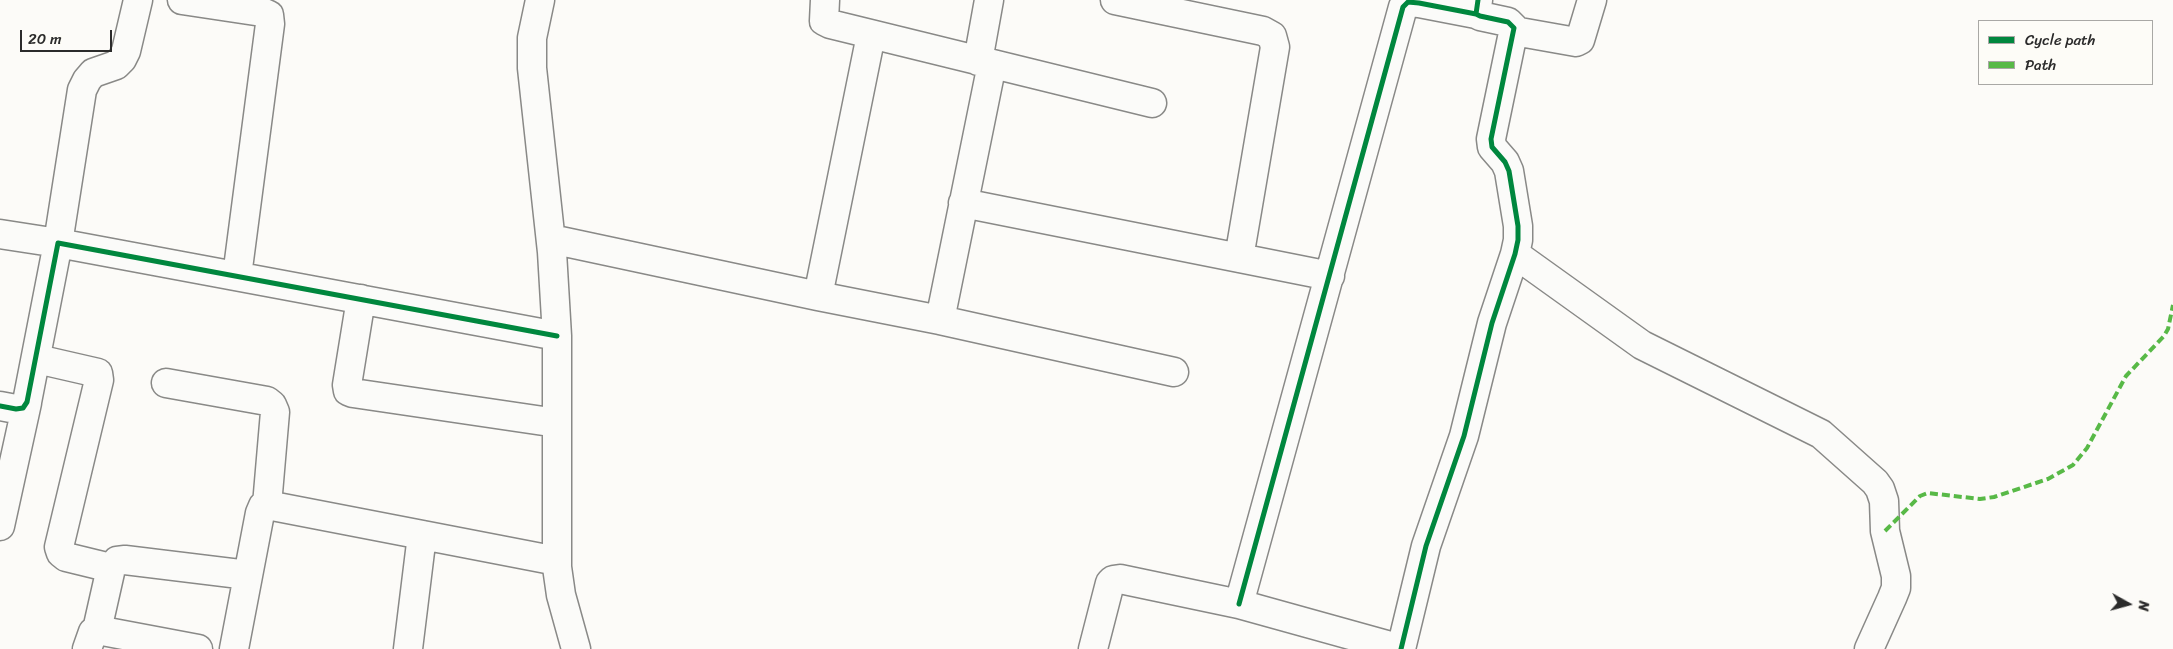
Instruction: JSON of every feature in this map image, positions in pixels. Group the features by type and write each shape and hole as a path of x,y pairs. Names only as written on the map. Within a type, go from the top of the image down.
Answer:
{"street":[{"path":"0,526 37,359 58,243 82,90 93,73 116,65 122,59 126,51 138,0"},
{"path":"182,0 262,12 269,15 270,24 237,276"},
{"path":"540,0 532,38 532,68 551,238 557,336 557,561 560,595 583,648"},
{"path":"826,0 824,21 830,24 1152,103"},
{"path":"940,320 963,203 985,62 989,0"},
{"path":"1114,0 1263,31 1272,36 1275,47 1239,258"},
{"path":"1514,31 1576,42 1580,40 1592,0"},
{"path":"1092,649 1110,584 1113,580 1120,579 1240,604 1401,649 1426,546 1464,436 1492,323 1515,254 1518,226 1509,171 1505,162 1492,147 1491,139 1514,31 1512,24 1508,22 1480,16 1477,7 1408,2 1403,7 1240,604"},
{"path":"818,296 872,35"},
{"path":"963,203 1330,276"},
{"path":"0,234 58,243 557,336"},
{"path":"551,238 818,296 940,320 1174,372"},
{"path":"1515,254 1642,345 1820,434 1875,482 1880,489 1884,501 1885,531 1896,576 1896,588 1869,649"},
{"path":"361,300 347,385 348,391 557,423"},
{"path":"37,359 98,372 99,380 59,547 61,553 66,557 112,568"},
{"path":"166,383 267,401 272,405 275,412 267,505"},
{"path":"0,406 16,410 23,408 27,403"},
{"path":"234,649 262,506 267,505 557,561"},
{"path":"408,649 422,535"},
{"path":"198,649 92,639 112,568 117,561 125,560 248,575"}],"marked path":[{"path":"1885,531 1920,496 1928,493 1980,499 1994,497 2048,479 2073,465 2087,448 2126,376 2164,336 2168,329 2173,305"}],"cycle path":[{"path":"1401,649 1426,546 1464,436 1492,323 1518,240 1518,226 1509,171 1505,162 1492,147 1491,139 1514,28 1508,22 1476,14 1478,0"},
{"path":"1239,604 1403,7 1408,2 1419,3 1476,14"},
{"path":"0,406 16,409 23,408 27,402 58,243 557,336"}]}
